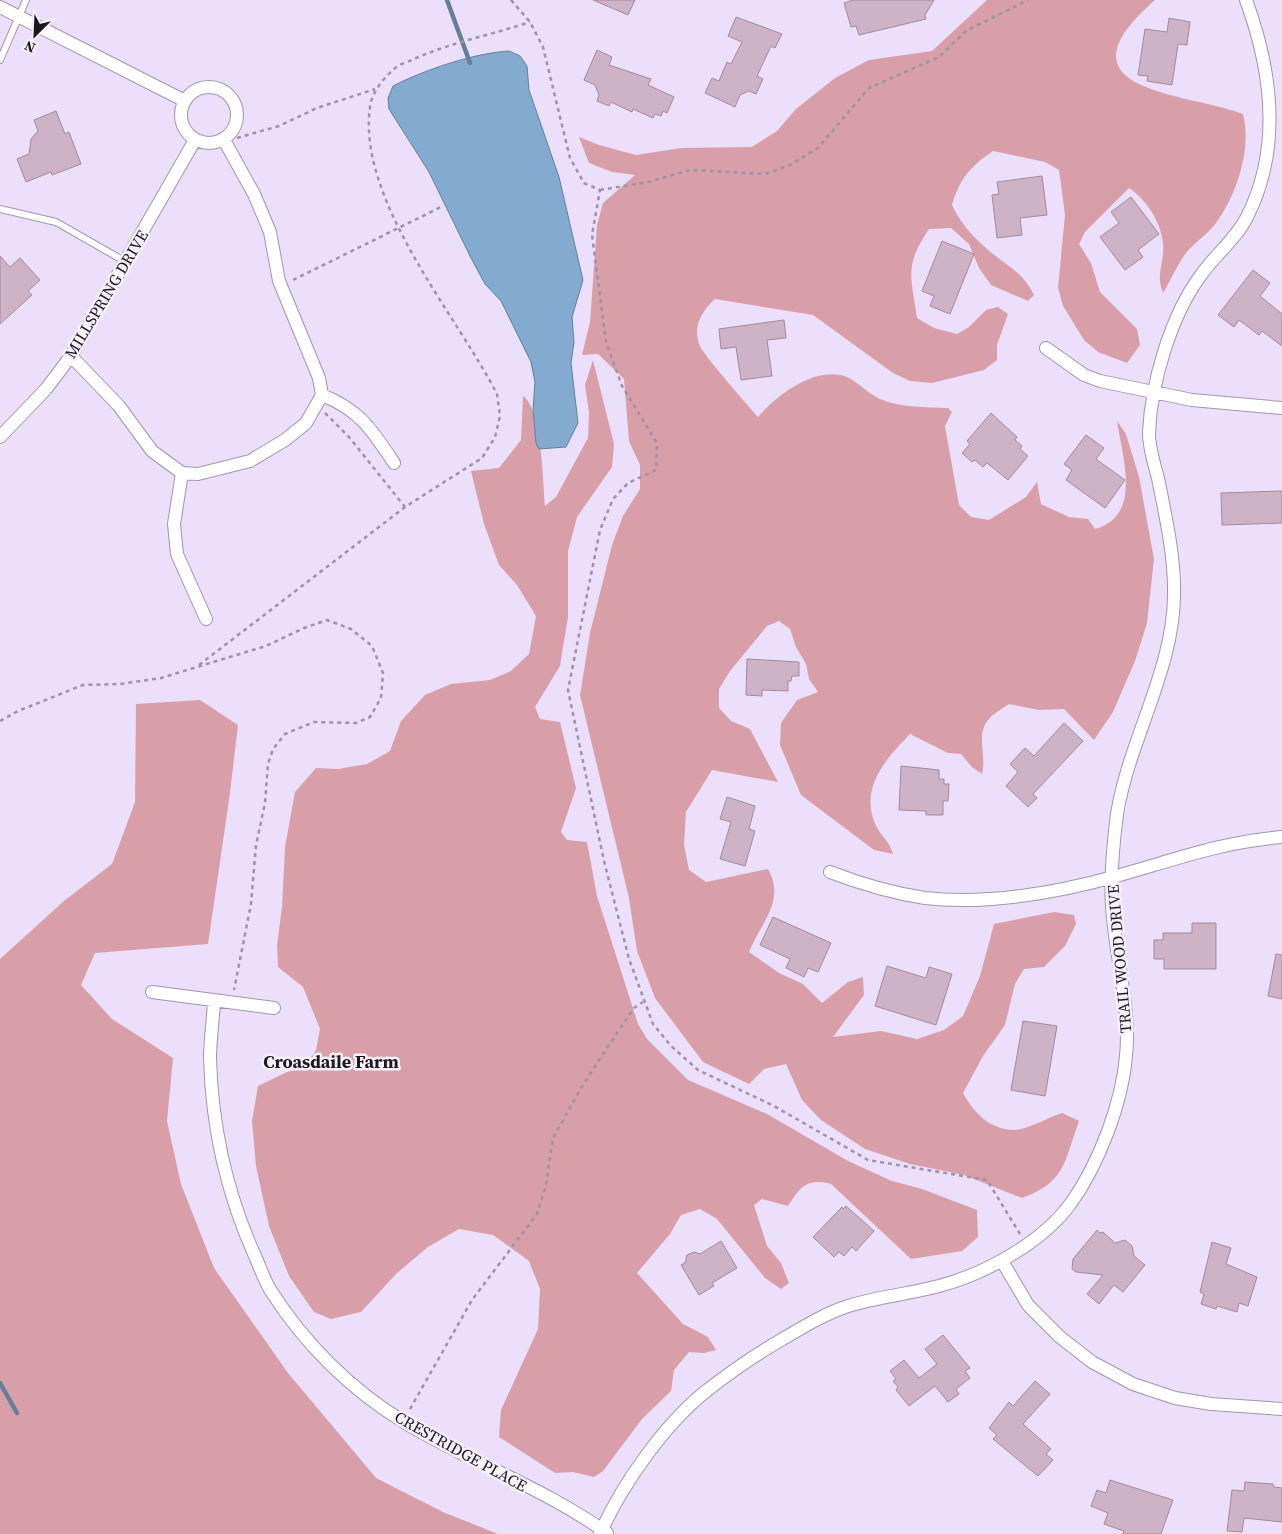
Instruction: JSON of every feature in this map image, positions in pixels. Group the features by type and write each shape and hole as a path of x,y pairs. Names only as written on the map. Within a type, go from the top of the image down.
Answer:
{"street":[{"name":"TRAIL WOOD DRIVE","path":"603,1532 636,1472 666,1431 701,1395 764,1350 805,1325 846,1307 943,1285 1002,1261 1061,1215 1080,1188 1110,1124 1121,1089 1127,1042 1112,906 1112,878 1118,807 1142,722 1164,661 1174,591 1168,536 1150,442 1155,394 1171,327 1179,310 1202,274 1245,221 1258,193 1268,154 1272,118 1271,100 1266,71 1246,0"},
{"path":"0,7 185,100"},
{"path":"208,87 226,93 236,108 235,126 224,140 204,143 195,140 188,134 181,118 185,100 199,89 208,87"},
{"name":"MILLSPRING DRIVE","path":"0,437 46,389 71,356 195,140"},
{"path":"71,356 119,406 152,451 182,473 198,474 250,461 285,440 306,423 322,395 319,378 281,286 270,232 254,194 224,140"},
{"path":"1046,348 1084,375 1155,394 1192,400 1282,408"},
{"path":"322,395 338,401 358,414 373,431 394,463"},
{"path":"182,473 174,524 177,554 206,619"},
{"path":"830,872 888,891 926,898 962,900 992,898 1060,889 1112,878 1203,849 1282,837"},
{"path":"152,992 214,1002 274,1008"},
{"name":"CRESTRIDGE PLACE","path":"214,1002 210,1058 225,1177 243,1229 270,1289 308,1342 355,1387 403,1421 450,1449 557,1502 603,1532"},
{"path":"1002,1261 1028,1305 1060,1337 1092,1362 1133,1384 1175,1398 1211,1404 1282,1409"}],"lane":[{"path":"0,60 26,0"},
{"path":"0,209 56,222 126,262"}],"path":[{"path":"511,0 530,22 543,47 570,158 584,183 600,190 648,182 690,170 765,174 790,165 818,148 868,88 939,57 966,30 1028,0"},
{"path":"199,665 405,507 482,458 495,437 500,416 497,394 486,372 416,259 384,194 374,159 370,132 370,106 376,89 396,68 427,53 454,43 530,22"},
{"path":"224,140 248,137 263,132 317,108 376,89"},
{"path":"600,190 592,235 606,342 622,386 657,443 656,470 628,483 613,499 600,530 568,690 604,861 629,959 643,1002 653,1024 671,1046 698,1070 774,1106 868,1160 988,1180 1026,1244"},
{"path":"281,286 441,207"},
{"path":"315,407 332,419 349,436 405,507"},
{"path":"0,721 18,710 83,685 120,684 161,678 266,646 304,628 327,620 351,629 372,646 383,673 381,698 370,716 356,723 314,722 285,734 273,749 268,764 265,803 256,845 250,904 231,1004"},
{"path":"403,1421 472,1300 537,1214 546,1185 553,1138 580,1088 634,1008 643,1002"}],"shaded area":[{"path":"987,0 1155,0 1126,30 1116,54 1121,71 1138,83 1162,93 1243,114 1246,141 1244,156 1230,199 1213,227 1186,253 1163,293 1160,280 1163,256 1162,235 1152,212 1141,198 1129,188 1085,232 1079,244 1091,263 1100,292 1137,329 1140,345 1127,363 1098,352 1084,340 1063,306 1058,288 1065,215 1059,170 1045,162 993,151 978,162 962,180 952,205 962,223 971,233 992,253 1018,273 1034,295 1028,301 991,285 979,268 969,244 951,228 929,229 916,253 911,272 917,318 934,328 957,334 969,327 986,310 998,307 1008,314 997,345 997,360 984,370 932,383 910,381 893,373 813,315 715,299 706,308 700,319 697,337 702,350 708,358 758,417 787,391 800,383 826,375 839,375 851,379 876,397 888,402 948,408 952,412 945,426 959,505 971,517 989,520 1026,497 1037,482 1041,504 1069,517 1088,519 1095,529 1110,522 1119,512 1124,498 1126,483 1117,421 1126,434 1139,477 1154,559 1147,623 1135,661 1113,712 1094,740 1064,709 1039,710 1009,704 993,715 985,725 982,738 982,774 972,767 961,754 948,753 910,734 878,773 871,796 874,821 878,830 889,844 893,854 874,850 801,795 780,745 781,723 797,700 818,692 809,679 806,664 796,647 790,629 779,621 767,626 730,671 719,689 719,708 731,721 750,729 778,782 712,770 686,812 684,845 689,870 706,882 768,869 773,881 773,901 770,911 749,952 779,973 803,984 822,1003 848,982 863,977 864,995 833,1037 881,1031 917,1039 944,1030 963,1016 980,976 994,924 1054,912 1074,915 1076,924 1065,946 1044,967 1024,969 1015,984 1005,1025 983,1056 963,1093 983,1119 1005,1129 1025,1128 1062,1113 1079,1121 1061,1169 1047,1185 1022,1198 964,1175 910,1164 865,1149 821,1120 802,1100 786,1064 764,1069 749,1084 703,1062 655,998 637,951 629,898 580,695 590,633 612,545 623,516 640,489 640,465 629,441 624,379 598,354 582,355 590,322 597,225 603,203 635,175 612,172 589,163 579,137 599,145 636,155 681,148 752,147 777,131 796,109 835,78 869,60 932,51"},
{"path":"593,360 614,444 612,467 577,517 568,551 568,617 560,666 535,707 540,719 560,722 576,788 561,832 567,840 587,842 597,896 638,1024 647,1039 688,1080 767,1114 848,1161 892,1181 922,1189 977,1210 978,1237 962,1251 911,1259 831,1184 823,1182 810,1183 797,1193 788,1206 762,1199 754,1205 767,1246 781,1263 789,1283 781,1289 765,1278 717,1219 700,1209 681,1215 670,1234 637,1273 683,1324 708,1337 716,1350 704,1353 689,1352 674,1370 671,1391 642,1419 603,1471 594,1477 573,1472 555,1473 499,1437 501,1410 538,1329 540,1289 529,1261 493,1235 459,1229 428,1247 397,1273 361,1312 331,1319 314,1312 289,1276 269,1226 256,1166 252,1121 258,1086 287,1072 304,1068 316,1050 320,1029 303,987 278,967 277,945 282,907 285,847 295,792 316,768 338,769 367,764 390,751 401,721 425,695 451,684 490,680 511,671 529,654 536,616 517,585 499,565 484,524 471,471 499,468 521,440 523,396 529,403 538,430 545,506 556,497 588,438 589,413 585,385"},
{"path":"200,700 238,725 208,944 95,953 81,985 112,1019 173,1058 167,1121 181,1184 214,1268 288,1373 376,1478 443,1512 498,1534 0,1534 0,959 64,901 112,864 135,802 136,704"}],"water":[{"path":"509,51 520,56 527,66 529,90 559,177 583,280 572,317 574,342 571,363 578,423 566,447 539,449 536,443 533,409 535,382 531,362 501,301 485,284 471,258 429,172 389,109 388,98 393,86 449,63 495,52"}],"building":[{"path":"593,0 635,0 628,15"},
{"path":"853,0 934,0 925,15 926,19 859,35 856,26 851,27 844,3"},
{"path":"736,17 782,34 775,48 771,46 757,76 763,79 756,94 749,91 740,95 735,107 705,93 712,78 719,81 727,62 731,64 742,42 728,36"},
{"path":"1169,18 1190,22 1187,45 1178,44 1172,85 1147,81 1148,76 1138,75 1145,29 1167,32"},
{"path":"597,50 612,57 609,65 651,79 648,85 674,97 667,113 663,111 661,116 655,114 653,118 633,109 632,112 611,102 609,106 597,101 599,95 595,85 584,80"},
{"path":"56,111 65,134 69,132 81,164 52,175 51,172 26,182 17,159 29,154 31,139 38,131 34,120"},
{"path":"1042,176 1047,215 1020,218 1022,235 997,238 992,195 999,194 997,182"},
{"path":"1131,197 1159,234 1138,250 1143,257 1125,270 1100,237 1119,223 1111,212"},
{"path":"942,241 974,254 950,314 930,306 934,296 922,291"},
{"path":"0,256 10,267 20,258 40,280 28,291 32,295 0,324"},
{"path":"1253,270 1270,283 1260,296 1282,314 1282,346 1262,331 1259,335 1239,320 1234,327 1218,315"},
{"path":"784,320 786,338 767,340 772,376 741,380 736,347 721,349 719,329"},
{"path":"991,413 1017,437 1015,440 1022,446 1020,449 1028,456 1008,480 987,463 983,467 975,460 972,462 962,453 970,444 967,441"},
{"path":"1086,435 1104,448 1096,459 1125,480 1105,508 1066,480 1072,470 1064,464"},
{"path":"1282,491 1282,523 1222,525 1221,493"},
{"path":"747,659 799,662 799,676 792,676 791,681 788,681 788,691 762,690 762,696 746,695"},
{"path":"1064,723 1083,741 1033,794 1037,798 1028,807 1006,786 1018,772 1010,764 1025,748 1034,756"},
{"path":"901,766 939,770 939,779 944,779 944,784 949,784 948,801 943,801 943,815 926,815 926,811 899,810"},
{"path":"727,797 755,806 749,829 755,831 745,866 720,859 731,822 720,819"},
{"path":"773,917 831,943 818,972 808,968 804,977 786,968 790,959 760,945"},
{"path":"1192,923 1216,923 1216,969 1164,969 1164,959 1154,959 1154,940 1163,940 1163,933 1192,933"},
{"path":"1276,954 1282,955 1282,999 1268,996"},
{"path":"887,966 926,978 929,967 952,974 936,1025 875,1006"},
{"path":"1023,1021 1057,1026 1045,1096 1011,1090"},
{"path":"846,1206 874,1231 856,1251 852,1247 844,1256 839,1252 834,1257 813,1237 842,1207 843,1209"},
{"path":"1097,1230 1100,1233 1103,1232 1115,1243 1125,1240 1132,1246 1134,1256 1145,1265 1123,1292 1114,1285 1099,1304 1087,1294 1103,1275 1076,1272 1072,1269 1073,1259"},
{"path":"721,1241 737,1268 712,1283 714,1286 699,1295 681,1265 685,1263 687,1255 694,1252 700,1254"},
{"path":"1212,1242 1231,1248 1226,1264 1257,1277 1248,1306 1239,1303 1237,1312 1217,1306 1216,1309 1201,1304 1204,1294 1200,1292"},
{"path":"943,1335 970,1368 965,1371 970,1378 956,1389 959,1394 948,1402 935,1386 909,1406 896,1390 898,1387 893,1381 896,1379 890,1371 904,1360 919,1378 937,1364 925,1349"},
{"path":"1035,1381 1050,1394 1023,1424 1051,1449 1046,1454 1053,1460 1038,1476 993,1439 997,1435 989,1428 1009,1402 1013,1406"},
{"path":"1110,1480 1173,1500 1161,1534 1123,1534 1124,1531 1104,1524 1108,1513 1091,1506 1097,1490 1106,1493"},
{"path":"1245,1482 1273,1484 1274,1487 1282,1488 1282,1522 1244,1518 1242,1532 1227,1531 1232,1490 1244,1491"}],"waterway":[{"path":"447,0 470,63"},
{"path":"0,1383 17,1413"}],"district":[{"name":"Croasdaile Farm","path":"331,1061"}]}
